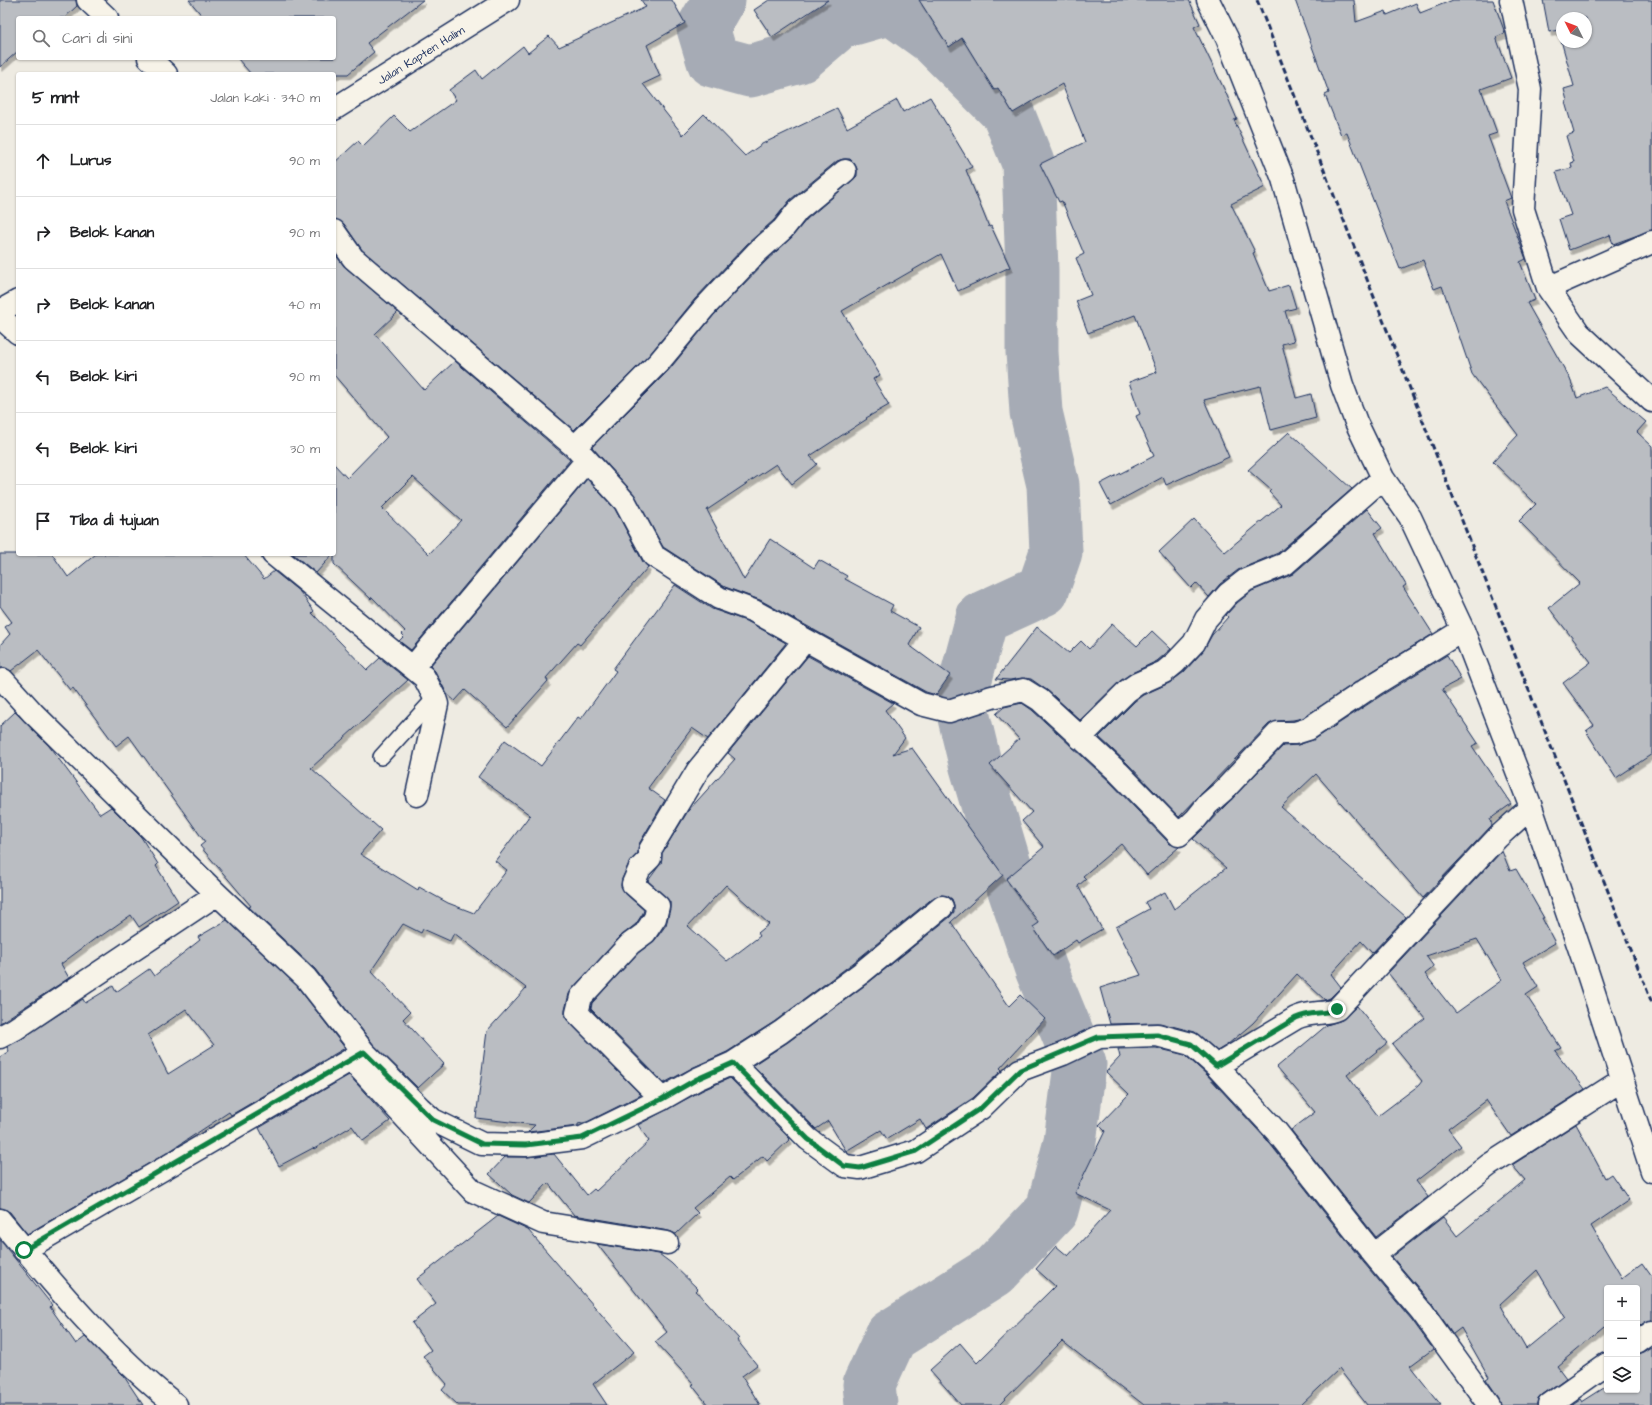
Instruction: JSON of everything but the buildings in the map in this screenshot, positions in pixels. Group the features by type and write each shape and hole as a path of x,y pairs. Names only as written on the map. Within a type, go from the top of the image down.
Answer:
{"street":[{"path":"88,0 105,16"},
{"name":"Jalan Kapten Halim","path":"336,108 508,0"},
{"path":"1208,0 1227,38 1283,179 1342,385 1356,422 1383,478 1410,517 1463,630 1531,807 1652,1171"},
{"path":"1510,0 1530,89 1523,208 1548,288 1579,333 1652,401"},
{"path":"152,60 164,72"},
{"path":"413,668 581,454 704,308 756,253 783,229 798,210 845,172"},
{"path":"336,234 353,258 581,454 625,502 654,556 719,598 754,611 921,704 950,711 992,697 1024,690 1040,700 1118,772 1179,835 1278,733 1296,733 1308,729 1374,684 1463,630"},
{"path":"1548,288 1652,242"},
{"path":"5,307 16,329"},
{"path":"1080,738 1127,691 1137,684 1164,672 1176,663 1194,642 1206,619 1228,594 1246,580 1285,564 1383,478"},
{"path":"275,556 424,677 435,698 436,704 417,795"},
{"path":"662,1099 577,1014 581,997 630,944 645,933 655,918 658,906 634,884 640,868 650,858 650,850 698,770 805,640"},
{"path":"1,682 217,894 306,978 358,1056 473,1191 542,1223 667,1243"},
{"path":"1216,1066 1296,1018 1305,1014 1323,1011 1330,1012 1337,1009 1498,837 1531,807"},
{"path":"0,1037 15,1029 217,894"},
{"path":"358,1056 433,1120 482,1144 526,1145 582,1138 662,1099 697,1079 733,1063 780,1032 836,991 942,907"},
{"path":"733,1063 808,1139 844,1166 860,1168 916,1151 981,1108 1020,1070 1063,1054 1098,1037 1157,1035 1191,1044 1216,1066 1276,1131 1374,1255 1422,1312 1489,1405"},
{"path":"24,1250 358,1056"},
{"path":"1374,1255 1489,1165 1622,1080"},
{"path":"0,1220 76,1310 115,1349 176,1405"},
{"path":"1640,1341 1652,1332"},
{"path":"1549,1405 1604,1366"}],"lane":[{"path":"381,757 435,698"}],"waterway":[{"path":"719,0 703,28 713,61 750,71 799,57 839,23 891,8 934,39 1008,113 1028,163 1032,270 1032,352 1036,412 1053,485 1056,552 1043,590 982,618 960,701 976,767 1004,861 1041,969 1080,1064 1070,1142 1052,1210 994,1271 891,1336 869,1384 871,1405"}],"railway":[{"path":"1257,0 1652,1003"}],"route":[{"path":"24,1250 364,1052 433,1120 482,1144 526,1145 582,1138 662,1099 697,1079 733,1063 808,1139 831,1158 844,1166 860,1168 916,1151 981,1108 1020,1070 1063,1054 1098,1037 1157,1035 1191,1044 1216,1066 1296,1018 1313,1012 1330,1012 1337,1009"}]}
